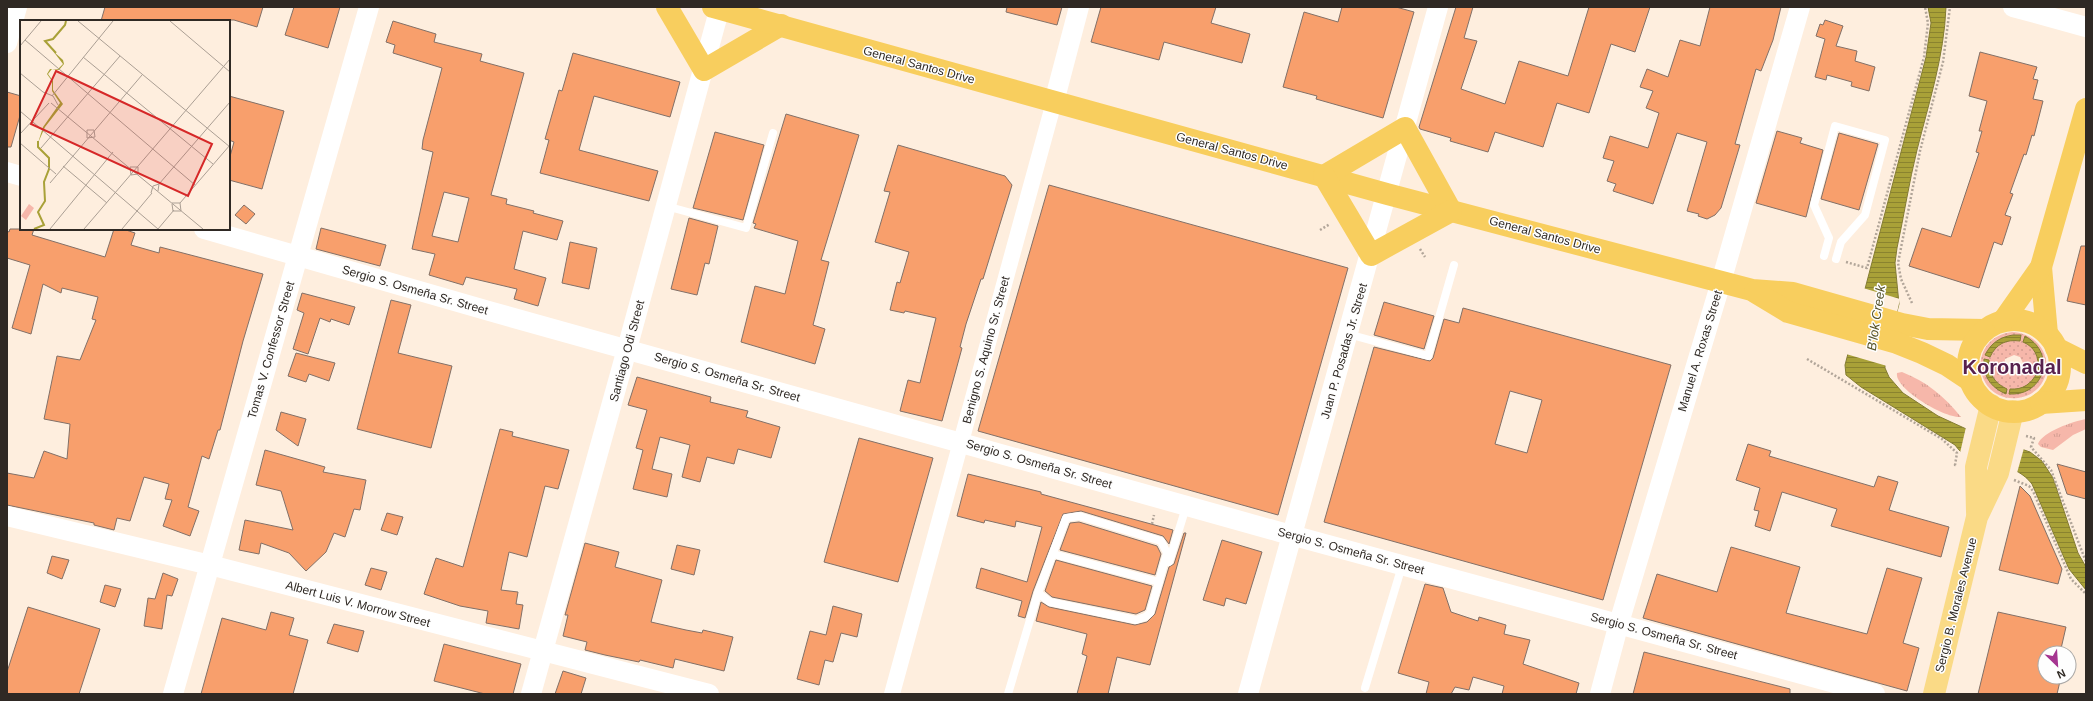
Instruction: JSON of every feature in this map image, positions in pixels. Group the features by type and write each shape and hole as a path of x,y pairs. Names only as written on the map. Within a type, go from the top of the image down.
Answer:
{"highway":[{"path":"667,7 704,70 776,16"},
{"name":"General Santos Drive","path":"718,8 776,16 1054,102 1451,211 1752,290 1794,293 1831,314 1900,334 1971,381"},
{"path":"2041,267 2051,341 2060,365 2059,374 2053,390 2041,402 2028,409 2013,411 1991,405 1977,392 1971,381 1968,365 1971,350 1979,336 1994,326 2041,267 2086,109"},
{"path":"1405,128 1451,211 1371,255 1324,176 1405,128"},
{"path":"1994,326 2026,322 2051,341 2086,363"},
{"name":"General Santos Drive","path":"1900,334 1994,326"},
{"path":"2041,402 2086,400"}],"main road":[{"name":"Sergio B. Morales Avenue","path":"1977,517 1967,466 1985,430 1991,405"},
{"name":"Sergio B. Morales Avenue","path":"1934,694 1977,517 1997,474 2013,411"}],"street":[{"path":"7,43 17,7"},
{"name":"Tomas V. Confessor Street","path":"173,694 368,7"},
{"name":"Benigno S. Aquino Sr. Street","path":"892,694 1079,7"},
{"name":"Juan P. Posadas Jr. Street","path":"1248,694 1371,255 1438,7"},
{"name":"Manuel A. Roxas Street","path":"1600,694 1619,623 1721,282 1800,7"},
{"path":"2013,7 2086,27"},
{"name":"Santiago Odi Street","path":"531,694 704,70 718,8"},
{"path":"7,172 20,176"},
{"name":"Sergio S. Osmeña Sr. Street","path":"207,230 1292,536 1619,623 1875,694"},
{"name":"Albert Luis V. Morrow Street","path":"7,516 210,565 709,694"}],"lane":[{"path":"1824,256 1829,238 1814,204 1835,126 1885,140 1865,216 1841,242 1836,259"},
{"path":"666,206 746,228 773,133"},
{"path":"1348,334 1428,356 1454,265"},
{"path":"1038,593 1050,602 1136,620 1145,617 1157,607 1186,506"},
{"path":"1008,694 1038,593 1066,518 1080,516 1161,541 1167,553 1150,613"},
{"path":"1053,554 1159,582"},
{"path":"1365,688 1402,565"}],"path":[{"path":"1836,259 1867,268 1924,57 1928,23 1925,7"},
{"path":"1912,303 1901,279 1898,263 1920,151 1943,62 1950,7"},
{"path":"1807,359 1942,439 1957,452 1955,465 1967,466"},
{"path":"2034,438 2031,447 2046,461 2051,470 2086,562"},
{"path":"1997,474 2021,482 2029,486 2033,491 2071,579 2086,594"}],"green space":[{"path":"2012,332 2026,335 2037,342 2044,352 2046,364 2045,375 2040,385 2031,394 2018,398 2003,397 1992,391 1984,381 1981,369 1982,357 1987,346 1997,337","holes":["2014,355 2020,357 2024,365 2022,372 2013,375 2007,373 2004,366 2005,359"]},
{"path":"1902,372 1919,380 1934,390 1961,417 1944,413 1922,402 1898,380 1897,373"},
{"path":"2086,419 2086,429 2073,435 2053,450 2041,447 2038,444 2052,431"}],"water":[{"name":"B'lok Creek","path":"1928,7 1946,7 1945,26 1939,62 1914,162 1897,248 1895,263 1899,304 1885,358 1885,368 1889,377 1903,393 1938,416 1975,433 2030,452 2042,461 2053,478 2078,553 2086,567 2086,590 2069,569 2032,484 2026,477 2010,468 1965,455 1955,445 1861,387 1846,375 1845,365 1926,57 1931,23"},
{"path":"2013,335 2021,335 2020,341 2002,343 1992,352 1990,357 1985,355 1996,341"},
{"path":"2025,336 2030,339 2040,350 2043,360 2043,371 2038,369 2038,360 2031,347 2023,342"},
{"path":"1984,359 1989,360 1993,378 2002,387 2007,389 2006,394 1996,388 1986,376"},
{"path":"2037,373 2042,374 2033,387 2029,390 2009,394 2010,389 2026,386"}],"pier":[{"path":"1863,288 1900,299 1887,358 1887,366 1846,354"},
{"path":"1966,427 2024,448 2017,473 1964,457 1960,453"}],"building":[{"path":"105,7 263,7 257,27 234,20 101,20"},
{"path":"294,7 340,7 328,48 285,35"},
{"path":"1007,7 1062,7 1057,25 1006,12"},
{"path":"1101,7 1216,7 1211,23 1250,34 1242,63 1164,42 1159,60 1091,42"},
{"path":"1342,7 1396,7 1414,12 1383,118 1316,99 1317,96 1283,87 1304,12 1338,22"},
{"path":"1456,7 1473,7 1464,38 1477,41 1461,89 1505,104 1519,61 1568,76 1589,7 1650,7 1635,52 1611,44 1589,113 1557,103 1543,147 1495,132 1488,152 1450,141 1451,138 1420,129 1419,127"},
{"path":"1710,7 1781,7 1773,40 1761,71 1756,69 1735,144 1740,145 1721,208 1715,215 1707,219 1698,216 1699,214 1687,211 1707,142 1677,133 1653,204 1613,191 1616,184 1607,181 1614,161 1603,158 1610,136 1648,148 1659,113 1646,108 1653,91 1640,87 1647,69 1668,77 1680,40 1700,46"},
{"path":"1825,20 1843,26 1836,46 1857,51 1855,61 1875,67 1869,91 1851,86 1852,82 1827,75 1826,80 1815,77 1825,39 1816,36 1820,24 1823,25"},
{"path":"393,21 436,34 434,42 482,54 480,61 524,73 491,195 507,199 506,204 534,211 533,213 563,221 557,240 523,231 514,269 546,278 538,306 514,299 517,289 466,277 463,285 429,275 435,254 412,249 433,152 422,149 423,140 442,68 393,53 395,45 386,42","holes":["444,192 469,198 458,242 432,236"]},
{"path":"1980,52 2037,67 2033,79 2038,80 2033,99 2043,101 2034,136 2032,135 2026,155 2024,154 2010,193 2013,194 2005,215 2011,217 2002,245 1994,242 1979,288 1909,266 1922,228 1951,237 1979,153 1976,152 1982,131 1979,131 1987,101 1969,96"},
{"path":"573,53 680,82 670,117 594,96 579,150 658,171 649,201 540,173 549,140 545,139 559,90 562,91"},
{"path":"7,92 20,96 20,116 11,147 7,147"},
{"path":"230,96 284,111 262,189 230,180 230,156 234,142 230,140"},
{"path":"786,114 859,135 821,260 829,262 813,325 825,329 815,364 741,342 755,286 785,294 798,241 754,228 756,224 753,223"},
{"path":"1777,131 1802,138 1800,143 1823,150 1806,217 1756,203"},
{"path":"715,132 764,145 743,220 693,208"},
{"path":"1839,133 1878,144 1859,210 1821,199"},
{"path":"898,145 1005,176 1012,185 983,279 981,279 966,324 960,347 962,348 942,421 900,411 908,380 920,383 936,318 905,311 904,313 890,310 897,282 900,283 909,252 875,242 890,192 884,191"},
{"path":"1049,185 1348,268 1278,515 978,431"},
{"path":"244,205 255,214 246,224 235,215"},
{"path":"689,218 718,226 709,264 705,263 697,295 671,289"},
{"path":"321,228 386,245 380,266 316,249"},
{"path":"10,229 34,230 32,235 105,257 114,230 126,230 135,233 131,245 159,253 160,247 263,274 243,341 220,430 218,430 209,459 202,456 188,507 199,511 190,536 163,526 172,500 165,499 169,484 144,477 130,521 117,518 114,530 94,525 94,523 7,505 7,473 34,478 44,451 67,459 70,424 44,419 57,356 80,360 96,320 92,319 98,297 62,288 61,293 43,284 31,334 12,328 30,265 7,258 7,231 9,232"},
{"path":"570,242 597,248 589,289 562,283"},
{"path":"2081,246 2086,246 2086,305 2067,301"},
{"path":"302,293 355,307 349,325 331,319 330,322 320,318 308,354 293,349 304,313 297,310"},
{"path":"391,300 411,305 398,353 452,366 431,448 357,429"},
{"path":"1384,302 1434,316 1424,349 1374,335"},
{"path":"1463,308 1671,365 1603,600 1324,522 1374,347 1430,361 1433,358 1444,319 1459,323","holes":["1510,391 1542,400 1527,453 1495,444"]},
{"path":"296,353 335,363 329,381 309,374 306,382 288,376"},
{"path":"637,377 711,397 710,402 748,411 746,417 780,427 771,458 738,449 734,464 707,457 700,482 682,477 690,445 660,437 652,469 672,474 667,497 633,489 643,450 636,448 647,410 628,405"},
{"path":"281,412 306,419 298,446 276,430"},
{"path":"500,429 513,432 512,436 569,450 558,489 545,486 527,557 509,552 501,590 518,592 516,604 523,605 519,629 486,623 488,611 460,606 424,594 436,558 463,567"},
{"path":"859,438 933,458 898,582 824,562"},
{"path":"1748,444 1771,451 1769,456 1874,487 1878,476 1898,482 1889,510 1949,527 1941,557 1831,526 1837,509 1782,492 1770,531 1755,526 1759,511 1754,510 1760,488 1736,480"},
{"path":"265,450 325,467 323,472 366,480 360,510 354,509 345,537 334,533 326,552 306,571 289,553 261,543 259,554 239,550 245,520 293,530 281,491 256,485"},
{"path":"2057,464 2086,472 2086,499 2067,494"},
{"path":"968,474 1041,492 1041,494 1173,530 1169,544 1163,536 1081,511 1063,514 1033,591 1025,618 1018,616 1022,601 976,588 981,568 1027,582 1042,527 1016,521 1015,527 985,520 984,523 957,516"},
{"path":"2020,486 2030,496 2062,569 2058,584 1999,570"},
{"path":"387,513 403,517 397,535 381,530"},
{"path":"1079,522 1157,546 1161,554 1155,575 1060,550 1070,523"},
{"path":"1184,533 1186,533 1150,665 1117,657 1108,694 1077,694 1087,656 1082,654 1087,634 1036,621 1041,602 1049,607 1135,625 1147,622 1155,614 1169,567 1174,564"},
{"path":"1222,540 1262,552 1246,604 1226,598 1224,606 1203,600"},
{"path":"585,543 619,552 615,567 662,580 651,622 702,633 703,630 733,637 724,671 675,659 673,668 640,660 639,662 605,655 585,650 587,642 563,636 568,615 565,615"},
{"path":"677,545 700,550 694,575 671,569"},
{"path":"1731,547 1800,567 1786,613 1867,634 1887,568 1922,578 1903,643 1919,648 1907,691 1643,618 1657,574 1717,592"},
{"path":"52,556 69,560 62,579 47,573"},
{"path":"1056,560 1152,586 1145,610 1136,614 1052,597 1045,591"},
{"path":"371,568 387,572 381,590 365,585"},
{"path":"163,573 178,579 172,596 167,595 162,629 144,626 148,598 155,599"},
{"path":"1425,584 1443,588 1451,612 1478,621 1479,617 1506,625 1504,634 1530,640 1523,664 1579,683 1576,694 1502,694 1504,686 1473,677 1469,690 1455,687 1451,694 1426,694 1429,682 1398,673"},
{"path":"105,585 121,589 115,607 100,602"},
{"path":"833,606 862,614 857,637 841,633 833,662 825,660 819,685 797,679 810,631 826,635"},
{"path":"28,607 100,629 79,694 7,694 7,672"},
{"path":"271,612 294,618 289,635 308,640 293,694 201,694 222,618 266,630"},
{"path":"1998,612 2066,627 2062,645 2037,645 2037,685 2059,685 2057,694 1978,694"},
{"path":"334,624 364,631 358,652 327,643"},
{"path":"444,644 521,664 513,694 485,694 434,681"},
{"path":"1644,652 1790,689 1790,694 1633,694"},
{"path":"563,671 586,678 581,694 555,694"}],"district":[{"name":"Koronadal","path":"2012,367"}]}
